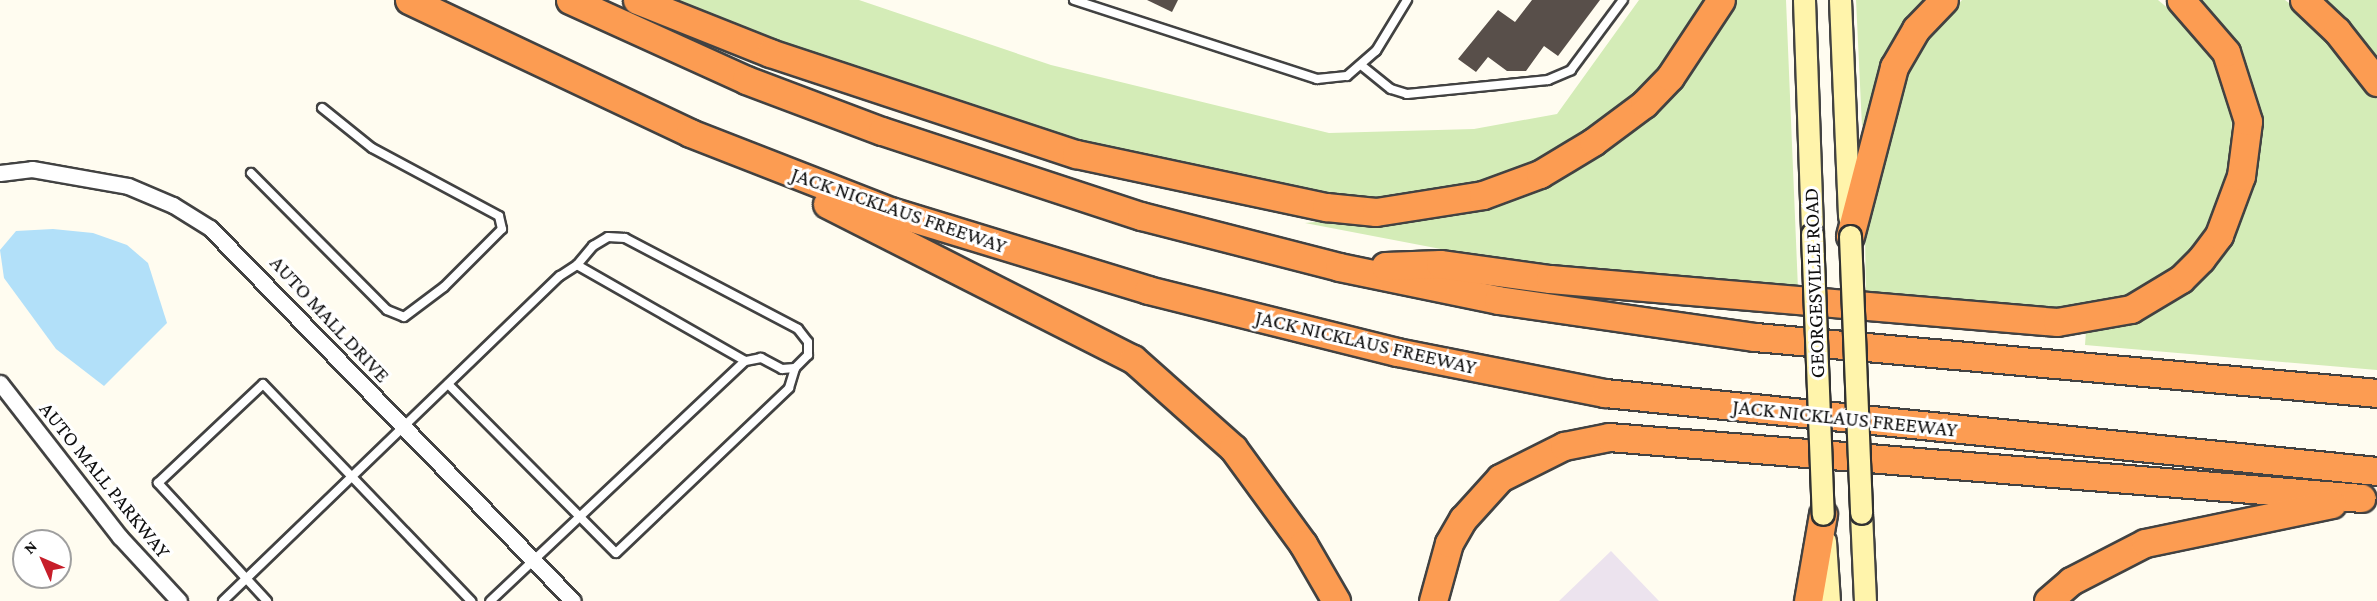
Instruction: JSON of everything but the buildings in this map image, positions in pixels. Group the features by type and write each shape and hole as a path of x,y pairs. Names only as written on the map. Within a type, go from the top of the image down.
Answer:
{"highway":[{"name":"JACK NICKLAUS FREEWAY","path":"409,0 496,45 699,137 890,211 986,243 1148,290 1397,352 1605,393 2377,471"},
{"path":"570,0 746,80 892,135 1141,216 1339,267 1498,300 1711,332 2377,393"},
{"path":"638,0 770,53 1076,154 1326,207 1376,212 1483,195 1540,174 1593,142 1644,104 1670,77 1722,0"},
{"path":"1850,236 1894,67 1916,29 1944,0"},
{"path":"1339,267 1440,264 1550,279 2057,322 2131,309 2181,279 2201,259 2219,235 2241,176 2248,121 2226,52 2181,0"},
{"path":"2304,0 2337,31 2377,82"},
{"path":"699,137 1133,359 1233,448 1303,544 1336,601"},
{"path":"1434,601 1449,543 1494,484 1522,464 1564,446 1609,437 2370,499"},
{"path":"2048,601 2071,581 2145,543 2370,499"},
{"path":"1808,601 1823,514"}],"main road":[{"name":"GEORGESVILLE ROAD","path":"1804,0 1823,514 1829,601"},
{"name":"GEORGESVILLE ROAD","path":"1840,0 1865,601"}],"street":[{"name":"AUTO MALL DRIVE","path":"0,173 32,169 107,182 173,205 210,228 251,266 403,427 573,601"},
{"name":"AUTO MALL PARKWAY","path":"0,383 120,537 179,601"}],"lane":[{"path":"1074,0 1317,79 1347,76 1376,51 1407,0"},
{"path":"1361,64 1391,89 1407,94 1548,81 1571,70 1623,0"},
{"path":"251,173 387,310 404,317 444,287 502,229 499,216 372,148 322,108"},
{"path":"222,601 353,478 448,384 600,242 625,238 798,328 808,342 808,355 795,368 789,388 616,553 448,384"},
{"path":"577,265 745,361"},
{"path":"490,601 745,361 761,358 783,369 795,368"},
{"path":"267,601 158,483 263,384 471,601"}],"shaded area":[{"path":"1611,551 1659,601 1559,601"}],"green space":[{"path":"658,0 859,0 1051,65 1329,133 1474,129 1557,114 1639,0 1709,0 1682,46 1644,88 1598,128 1530,170 1404,201 1341,200 1120,154 953,105"},
{"path":"1732,0 1786,0 1798,289 1514,263 1305,223 1355,218 1570,167"},
{"path":"1856,0 1930,0 1890,53 1862,127"},
{"path":"1962,0 2158,0 2200,35 2221,72 2232,113 2231,159 2223,195 2205,232 2170,271 2129,297 2068,311 1866,296 1865,234 1890,106 1909,58"},
{"path":"2191,0 2285,0 2308,17 2377,99 2377,370 2085,345 2086,331 2126,321 2207,265 2253,116"},
{"path":"2321,0 2377,0 2377,62"}],"water":[{"path":"53,229 93,233 127,245 148,263 167,323 104,386 56,349 4,278 0,250 16,231"}]}
